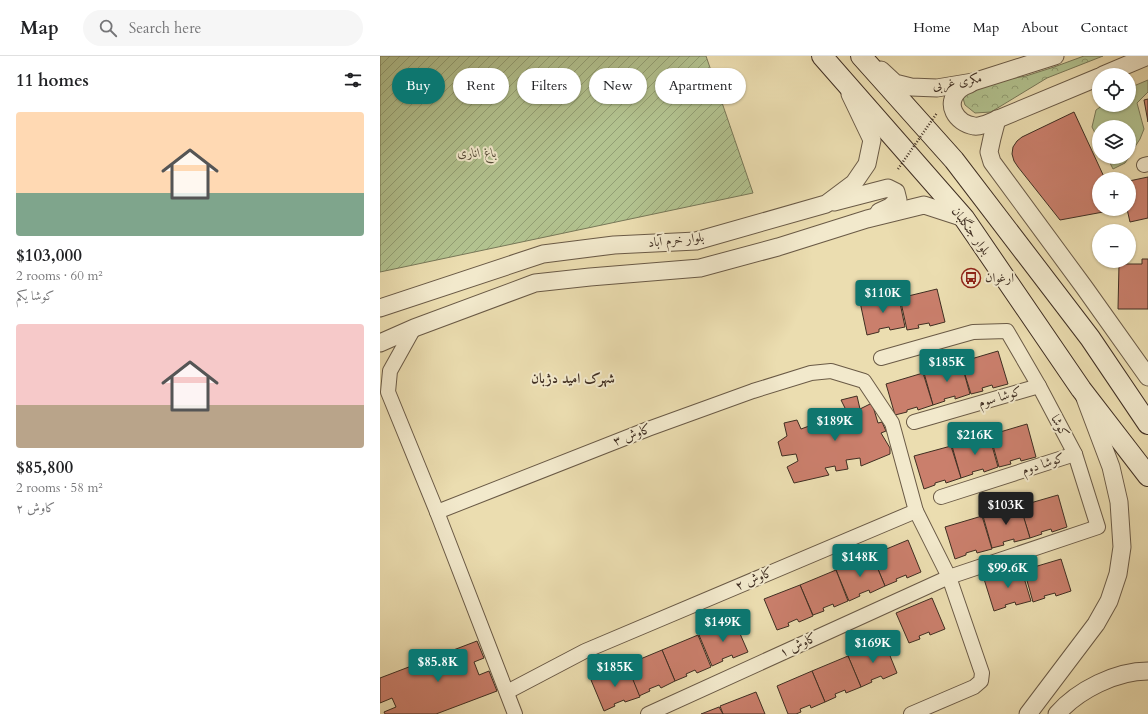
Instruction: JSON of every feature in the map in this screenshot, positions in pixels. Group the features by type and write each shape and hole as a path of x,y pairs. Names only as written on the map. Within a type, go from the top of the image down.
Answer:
{"main road":[{"name":"بلوار جنگلبان","path":"822,56 964,218 1081,389 1148,476"},
{"path":"861,56 954,160 1090,338 1148,424"}],"street":[{"name":"مکری غربی","path":"866,56 895,83 911,87 937,88 973,82 1055,56"},
{"path":"1120,68 1148,56"},
{"name":"بلوار خرم آباد","path":"380,308 543,254 614,245 696,241 826,204 854,183 867,164 872,140 842,78"},
{"path":"973,82 960,90 953,99 952,107 957,118 975,126 986,124 1092,80"},
{"path":"997,119 989,152 992,162 1148,377"},
{"path":"826,204 888,188 896,192 898,200 890,207 867,219"},
{"path":"380,343 414,328 535,283 700,268 778,247 867,219 924,205 964,218"},
{"path":"414,328 390,371 384,390 437,512 516,714"},
{"name":"کوشا","path":"881,358 973,332 1007,331 1076,454 1098,527"},
{"name":"کاوش ۳","path":"437,512 648,429 753,391 811,373 831,371 864,381 892,423 916,511"},
{"name":"کوشا سوم","path":"914,422 1039,386"},
{"path":"1028,714 1096,624 1109,601 1118,574 1122,547 1119,502 1111,467 1081,389"},
{"name":"کوشا دوم","path":"941,497 1076,454"},
{"path":"910,714 974,687 981,681 982,673 949,577 916,511"},
{"name":"کاوش ۲","path":"507,692 585,651 916,511"},
{"name":"کاوش ۱","path":"648,714 949,577 1098,527"},
{"path":"1057,714 1080,693 1107,680 1142,671 1148,672"}],"path":[{"path":"898,169 937,113"}],"green space":[{"name":"باغ اناری","path":"380,56 706,56 710,68 655,68 655,104 722,104 753,193 380,272"},
{"path":"1084,56 1103,56 1047,78 991,112 975,113 965,105 963,98 971,89 992,82 1026,76"},
{"path":"1148,80 1148,92 1137,103 1144,129 1136,145 1136,120 1094,120 1096,112 1136,112 1136,85"},
{"path":"1110,164 1123,164 1113,169"}],"building":[{"path":"1148,99 1148,122 1144,100"},
{"path":"1074,112 1092,151 1092,164 1098,164 1102,172 1092,172 1092,214 1060,220 1014,161 1012,154 1013,147 1022,137"},
{"path":"1148,177 1148,218 1130,222 1129,216 1136,216 1136,180"},
{"path":"1142,259 1148,259 1148,309 1118,309 1119,268 1136,268 1136,264 1142,264"},
{"path":"937,289 945,322 930,326 929,323 918,325 919,328 907,330 900,298"},
{"path":"898,293 905,327 890,330 889,327 879,329 879,332 867,335 860,302"},
{"path":"998,351 1008,384 993,388 992,385 982,388 983,391 971,394 961,362"},
{"path":"961,362 970,394 955,399 955,396 944,399 945,401 933,405 924,373"},
{"path":"923,373 933,405 918,410 917,407 907,410 907,412 895,415 886,384"},
{"path":"857,396 860,409 872,403 878,423 882,422 886,431 881,433 890,448 890,454 861,466 860,458 846,460 848,469 836,471 835,466 825,468 829,475 794,483 787,467 798,461 796,454 782,456 778,442 787,436 784,423 797,420 801,429 847,412 841,400"},
{"path":"1027,424 1036,457 1021,461 1020,458 1010,461 1011,464 999,467 990,435"},
{"path":"989,435 998,467 984,472 983,469 972,472 973,474 961,478 952,446"},
{"path":"951,446 961,478 946,483 945,480 924,489 914,456"},
{"path":"1058,495 1067,527 1052,532 1051,529 1030,538 1020,506"},
{"path":"1020,505 1030,538 1014,542 1014,539 1003,542 1004,545 992,548 983,516"},
{"path":"982,516 992,549 977,553 976,550 955,559 945,527"},
{"path":"908,540 921,572 907,578 906,575 885,586 872,555"},
{"path":"872,555 885,586 870,593 869,590 859,594 860,596 849,601 836,570"},
{"path":"1061,559 1071,591 1056,596 1055,593 1044,596 1045,598 1033,602 1024,570"},
{"path":"1021,568 1031,601 1016,605 1015,602 994,611 984,579"},
{"path":"836,570 848,601 834,607 833,604 823,608 824,611 813,615 800,585"},
{"path":"800,585 813,616 799,622 797,619 788,623 789,626 777,630 764,599"},
{"path":"932,598 945,629 930,635 929,632 919,636 920,639 909,643 896,613"},
{"path":"734,620 748,652 733,658 732,655 722,659 723,661 712,666 699,635"},
{"path":"698,635 711,667 697,673 695,670 686,674 687,676 675,681 662,650"},
{"path":"477,641 484,658 474,662 479,675 489,671 497,691 436,714 385,714 384,712 396,707 392,698 380,703 380,678"},
{"path":"884,641 897,673 883,679 881,676 871,680 872,682 861,687 848,656"},
{"path":"662,650 675,681 661,688 659,685 649,689 650,691 639,696 626,665"},
{"path":"848,656 861,687 846,693 845,690 835,694 836,697 825,702 812,671"},
{"path":"627,665 640,697 625,702 624,700 614,704 615,706 604,711 591,680"},
{"path":"812,671 825,702 811,708 810,705 800,709 801,712 796,714 788,714 777,686"},
{"path":"756,692 765,714 723,714 720,706"},
{"path":"719,707 723,714 701,714"}],"place":[{"name":"ارغوان","path":"971,278"}],"district":[{"name":"شهرک امید دژبان","path":"573,378"}]}
